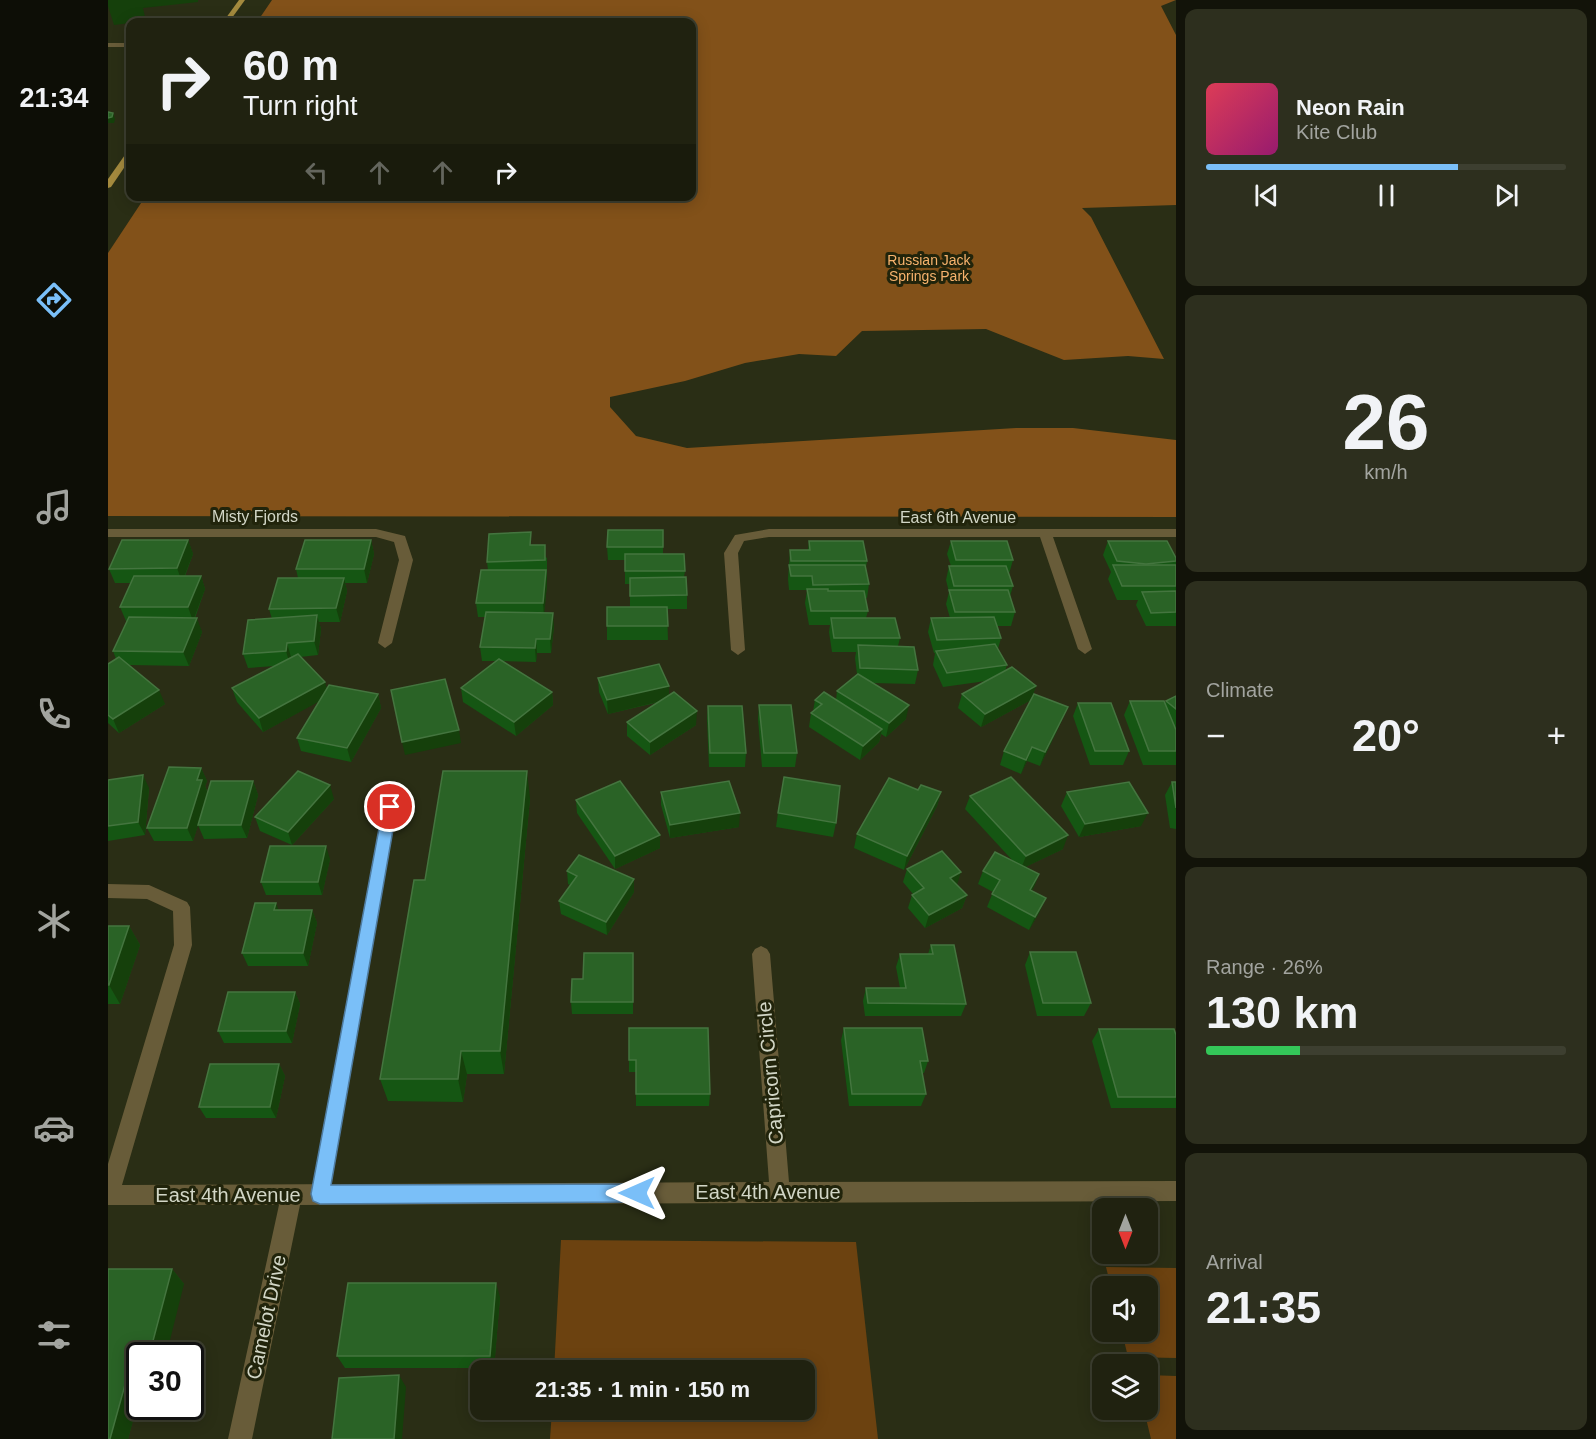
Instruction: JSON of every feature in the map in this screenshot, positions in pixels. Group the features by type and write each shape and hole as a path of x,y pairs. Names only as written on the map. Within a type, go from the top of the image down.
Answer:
{"main road":[{"path":"229,18 242,0"},
{"path":"108,185 126,160"}],"street":[{"path":"108,45 126,45"},
{"name":"Misty Fjords","path":"108,533 376,533 400,539 406,560 385,643"},
{"name":"East 6th Avenue","path":"738,650 731,553 740,538 769,533 1176,533"},
{"path":"1045,533 1085,649"},
{"path":"108,891 149,891 181,907 183,945 109,1195"},
{"name":"Capricorn Circle","path":"761,954 780,1192"},
{"name":"East 4th Avenue","path":"109,1195 1176,1191"},
{"name":"Camelot Drive","path":"240,1439 292,1194"}],"lane":[{"path":"320,1194 390,807"}],"shaded area":[{"path":"561,1240 856,1242 878,1439 550,1439 551,1420 815,1420 815,1360 555,1360"},
{"path":"1106,1267 1176,1268 1176,1358 1158,1358 1158,1354 1127,1354 1124,1342 1158,1342 1158,1276 1108,1276"},
{"path":"1158,1375 1176,1376 1176,1439 1151,1439 1146,1420 1158,1420"}],"green space":[{"name":"Russian Jack Springs Park","path":"272,0 1176,0 1161,6 1176,35 1176,205 1082,208 1091,217 1164,359 1128,356 1064,360 986,329 862,331 836,356 799,354 745,363 685,381 610,397 610,407 636,436 687,448 1016,428 1073,428 1176,440 1176,517 108,516 108,253 142,201 696,201 696,18 260,18"}],"building":[{"path":"608,530 663,530 663,547 607,547"},
{"path":"531,532 530,545 545,545 545,560 487,562 489,534"},
{"path":"122,540 188,540 177,568 109,569"},
{"path":"305,540 371,540 364,569 296,569"},
{"path":"809,541 863,541 867,561 791,561 790,550 810,550"},
{"path":"951,541 1007,541 1013,560 956,560"},
{"path":"1108,541 1167,541 1176,561 1146,564 1117,561"},
{"path":"625,554 684,554 685,571 625,571"},
{"path":"789,565 865,565 869,584 813,585 812,576 791,576"},
{"path":"1113,565 1176,565 1176,586 1122,586"},
{"path":"949,566 1006,566 1013,586 954,586"},
{"path":"481,570 546,570 543,603 476,603"},
{"path":"134,576 201,576 188,607 120,607"},
{"path":"686,577 687,595 630,596 630,578"},
{"path":"278,578 344,578 336,608 269,609"},
{"path":"807,589 864,591 868,611 811,611"},
{"path":"949,590 1008,590 1015,612 955,612"},
{"path":"1176,591 1176,612 1151,613 1142,592"},
{"path":"607,607 667,607 668,626 607,626"},
{"path":"486,612 553,613 550,639 536,639 535,648 480,647"},
{"path":"317,615 314,641 287,643 286,651 243,654 248,620"},
{"path":"129,617 197,618 183,652 113,651"},
{"path":"994,617 1001,638 937,640 931,618"},
{"path":"831,618 895,618 900,638 834,638"},
{"path":"995,644 1007,665 947,673 936,651"},
{"path":"858,645 914,647 918,670 860,668"},
{"path":"298,654 325,682 259,718 232,688"},
{"path":"119,657 159,690 113,719 108,715 108,664"},
{"path":"499,659 552,692 514,722 461,688"},
{"path":"659,664 669,686 607,700 598,678"},
{"path":"1012,667 1036,686 985,714 962,694"},
{"path":"858,674 909,705 889,723 837,691"},
{"path":"445,679 459,730 402,742 391,690"},
{"path":"329,685 378,694 347,748 297,738"},
{"path":"674,692 697,711 650,742 627,722"},
{"path":"824,692 882,729 863,746 811,713 822,704 815,700"},
{"path":"1034,694 1068,707 1045,752 1032,747 1026,760 1004,751"},
{"path":"1176,696 1176,709 1166,701"},
{"path":"1130,701 1164,701 1176,730 1176,751 1149,751"},
{"path":"1078,703 1111,703 1129,751 1095,751"},
{"path":"759,705 791,705 797,753 764,753"},
{"path":"708,706 742,706 746,753 710,753"},
{"path":"169,767 201,768 197,780 202,780 187,828 147,828"},
{"path":"298,771 330,785 288,832 255,817"},
{"path":"443,771 527,771 500,1051 461,1051 458,1079 380,1079 414,880 425,880"},
{"path":"143,775 138,822 108,826 108,780"},
{"path":"784,777 840,786 836,823 778,813"},
{"path":"1011,777 1068,835 1026,856 970,796"},
{"path":"889,778 918,790 921,785 941,792 907,856 857,834"},
{"path":"211,781 253,781 241,825 198,825"},
{"path":"620,781 660,835 615,856 576,800"},
{"path":"729,781 740,813 670,825 661,792"},
{"path":"1129,782 1148,813 1085,824 1067,792"},
{"path":"1172,782 1176,782 1176,808"},
{"path":"270,846 326,846 318,882 261,882"},
{"path":"942,851 961,872 950,878 967,895 929,915 912,895 924,888 907,869"},
{"path":"995,852 1039,874 1030,890 1046,898 1035,917 992,894 1000,880 983,871"},
{"path":"579,855 634,879 606,922 559,901 577,876 567,871"},
{"path":"255,903 276,903 274,910 312,910 303,953 242,953"},
{"path":"108,926 129,926 109,985 108,985"},
{"path":"931,945 954,945 966,1004 868,1003 866,988 906,988 900,954 933,954"},
{"path":"1030,952 1076,952 1091,1003 1043,1003"},
{"path":"584,953 633,953 633,1002 571,1002 572,979 583,979"},
{"path":"228,992 295,992 286,1031 218,1031"},
{"path":"629,1028 708,1028 710,1094 636,1094 636,1060 629,1060"},
{"path":"844,1028 922,1028 928,1061 920,1061 926,1094 852,1094"},
{"path":"1099,1029 1174,1029 1176,1035 1176,1097 1118,1097"},
{"path":"210,1064 279,1064 270,1107 199,1107"},
{"path":"108,1269 172,1269 153,1342 126,1342 126,1381 110,1439 108,1439"},
{"path":"348,1283 496,1283 490,1356 337,1356"},
{"path":"399,1375 394,1439 332,1439 339,1378"}],"route":[{"path":"390,807 320,1194 637,1193"}]}
